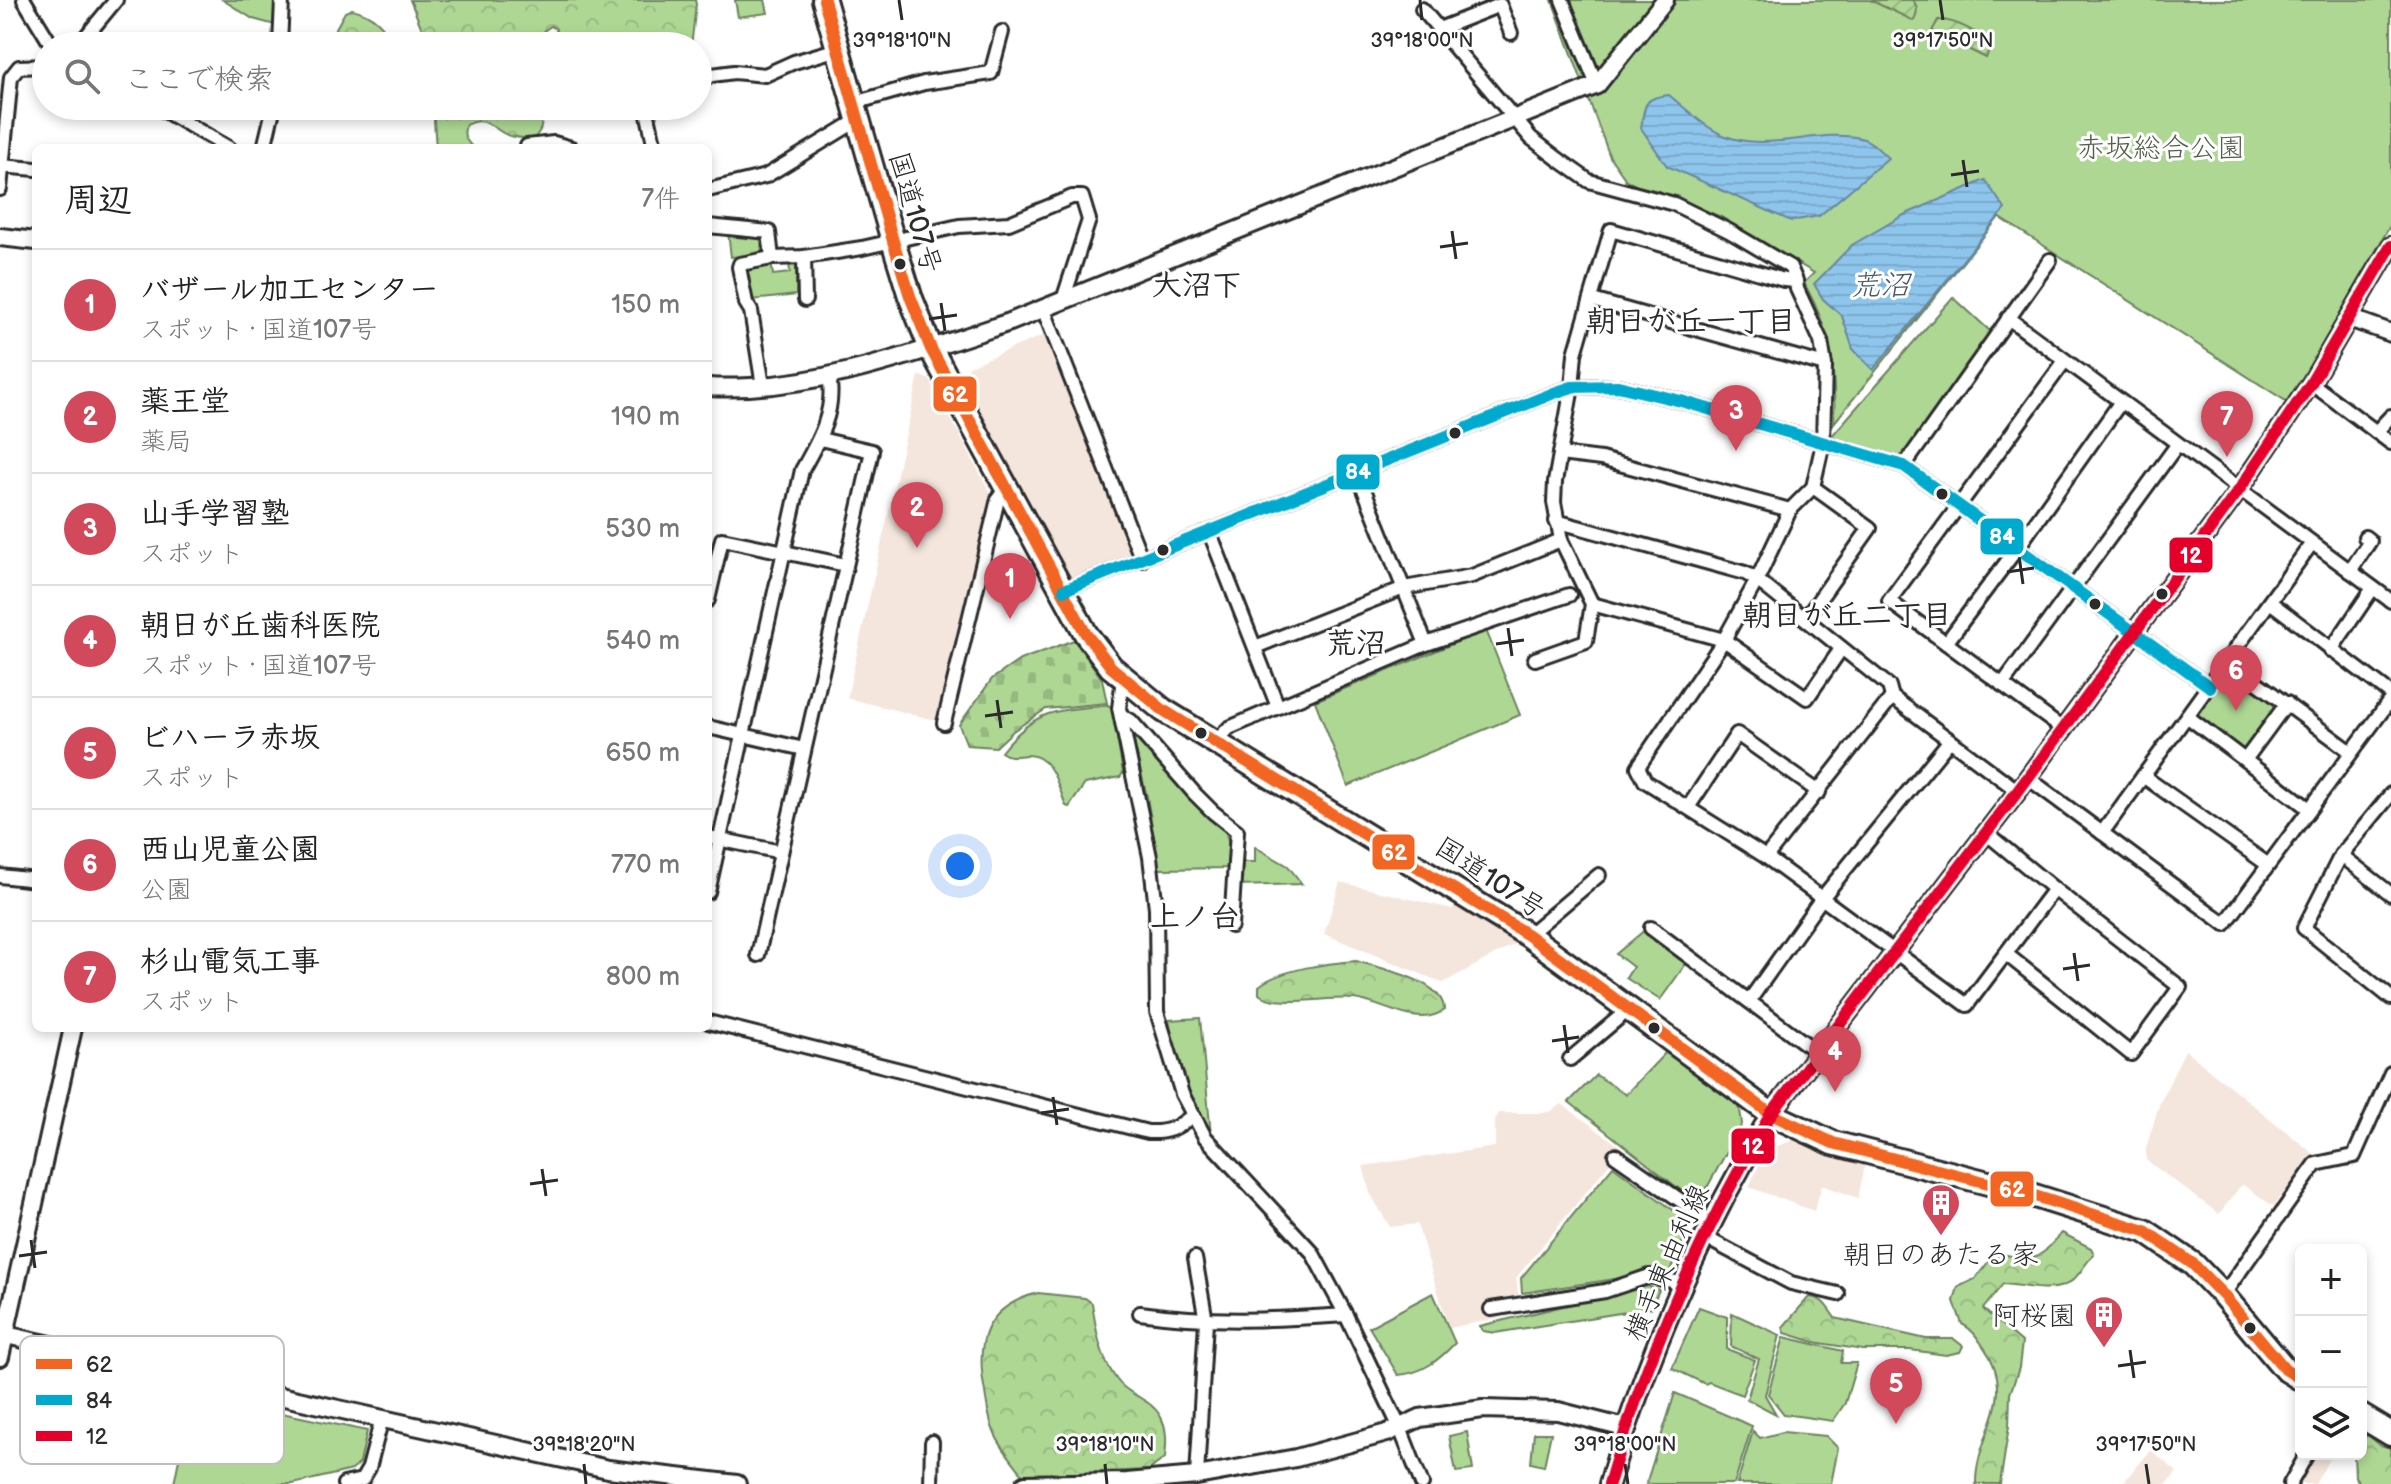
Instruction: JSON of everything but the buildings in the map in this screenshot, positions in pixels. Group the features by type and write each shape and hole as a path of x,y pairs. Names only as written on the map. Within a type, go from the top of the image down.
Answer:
{"highway":[{"name":"国道107号","path":"824,0 893,241 931,349 1086,634 1123,679 1214,743 1528,935 1771,1114 1833,1143 2019,1191 2145,1231 2193,1264 2285,1369 2295,1375"},
{"path":"2367,1420 2391,1434"}],"main road":[{"name":"横手東由利線","path":"1609,1484 1625,1428 1684,1284 1743,1161 1771,1114"}],"street":[{"path":"24,0 43,32"},
{"path":"90,32 116,0"},
{"path":"281,32 282,0"},
{"path":"1562,0 1597,85"},
{"path":"712,387 763,386 829,375 931,349 1043,308 1597,85 1665,0"},
{"path":"1439,29 1500,5 1511,33"},
{"path":"1422,9 1531,138 1589,181 1674,204 1729,231 1790,267 1821,341 1825,365 1823,443 1813,487 1790,510 1724,640 1638,767 1645,781 1766,857 1967,1005 2054,889"},
{"path":"712,189 766,176 856,112 924,83 991,73 1002,32"},
{"path":"712,77 734,72 765,75 794,62 838,49"},
{"path":"0,189 11,77 19,67 32,67"},
{"path":"180,120 222,144"},
{"path":"265,144 271,120"},
{"path":"649,120 654,144"},
{"path":"1,166 32,169"},
{"path":"763,386 740,264 772,258 804,257 959,226 1009,223 1072,197 1082,197 1089,220 1063,300"},
{"path":"712,226 769,232 772,258"},
{"path":"1535,659 1586,641 1592,604 1561,540 1556,521 1555,482 1575,354 1611,230 1796,281"},
{"path":"0,237 32,241"},
{"path":"1771,1114 2023,785 2239,490 2311,383 2391,246"},
{"path":"804,257 805,300"},
{"path":"1904,466 2050,260"},
{"path":"1592,300 1825,365"},
{"path":"1043,308 1142,560"},
{"path":"2008,318 2391,601"},
{"path":"2349,318 2391,333"},
{"path":"2064,362 1889,601 2064,730"},
{"path":"781,852 714,838 743,735 802,470 825,431 832,391 829,375"},
{"path":"2311,383 2391,443"},
{"path":"1064,590 1572,387 1618,386 1681,401 1904,466 2210,687"},
{"path":"1946,643 2120,403"},
{"path":"2376,432 2391,416"},
{"path":"758,955 872,451 820,439"},
{"path":"2002,685 2177,445"},
{"path":"1560,454 1601,459 1790,510"},
{"path":"1357,472 1426,644"},
{"path":"1806,618 1870,528 1813,487"},
{"path":"944,723 998,499 1005,489"},
{"path":"1556,521 1745,573 1757,580 1889,686 1892,697 1950,740 2102,833 2225,924 2391,697 2270,602"},
{"path":"1210,533 1278,707"},
{"path":"2350,571 2370,541 2365,537"},
{"path":"712,583 722,539 846,565"},
{"path":"1255,647 1404,588 1472,576 1561,540"},
{"path":"2102,833 2312,543"},
{"path":"2331,650 2373,588"},
{"path":"1214,743 1229,728 1426,644 1569,595"},
{"path":"1592,604 1724,640 1807,698 1841,649"},
{"path":"2228,661 2350,751"},
{"path":"1123,679 1119,708 1150,857 1156,908 1157,1012 1171,1065 1192,1116 1205,1137 1312,1252 1400,1428 1422,1484"},
{"path":"1766,857 1892,697"},
{"path":"2245,760 2287,703"},
{"path":"1121,715 1131,721 1213,812 1237,831 1231,926"},
{"path":"2188,717 2308,808"},
{"path":"712,728 804,749"},
{"path":"1689,806 1737,734 1819,792"},
{"path":"1749,1001 1822,898 1950,740"},
{"path":"2143,776 2267,864"},
{"path":"2391,794 2341,855 2304,928 2391,998"},
{"path":"1985,832 2180,987 2131,1054 2006,954"},
{"path":"2341,855 2391,894"},
{"path":"1528,935 1599,875"},
{"path":"0,876 32,880"},
{"path":"1651,928 1818,1053"},
{"path":"1570,1059 1628,1010"},
{"path":"712,1023 1148,1132 1175,1129 1192,1116"},
{"path":"0,1357 72,1032"},
{"path":"2223,1295 2316,1164 2354,1156 2391,1073"},
{"path":"1615,1155 1710,1231 1791,1283 1838,1294"},
{"path":"1195,1258 1206,1321 1197,1476"},
{"path":"1491,1309 1605,1291 1650,1276 1684,1284"},
{"path":"1140,1313 1206,1321 1346,1315"},
{"path":"6,1335 20,1338"},
{"path":"284,1396 608,1469 737,1484"},
{"path":"1025,1484 1127,1482 1197,1476 1296,1458 1400,1428 1420,1418 1444,1414 1518,1409 1558,1411 1625,1428"},
{"path":"344,1484 362,1480 369,1468 382,1418"},
{"path":"931,1484 932,1442"},
{"path":"2290,1484 2304,1460"}],"shaded area":[{"path":"1049,333 1134,551 1072,579 962,386 969,366"},
{"path":"919,375 930,380 991,494 973,595 939,721 847,698"},
{"path":"1340,882 1452,909 1457,904 1520,941 1443,983 1324,934"},
{"path":"2185,1050 2315,1155 2273,1206 2242,1184 2219,1214 2146,1160 2146,1148 2159,1105"},
{"path":"1562,1104 1622,1148 1516,1278 1521,1314 1449,1328 1417,1224 1390,1227 1370,1193 1363,1166 1495,1147 1495,1121 1499,1113 1542,1113"},
{"path":"1794,1140 1865,1165 1858,1198 1822,1185 1814,1211 1749,1187 1766,1150"},
{"path":"2151,1450 2177,1472 2167,1484 2122,1484"},
{"path":"2309,1460 2329,1460 2315,1484 2295,1484"}],"green space":[{"path":"223,0 274,0 275,25 253,19"},
{"path":"410,0 695,0 696,4 693,32 556,32 551,26 544,32 423,32"},
{"path":"735,0 765,0 768,13 738,17"},
{"name":"赤坂総合公園","path":"1552,0 2391,0 2391,224 2289,403 1999,217 1834,423 1830,350 1820,317 1804,283 1814,273 1721,217 1626,180 1610,157"},
{"path":"1870,0 1912,0 1917,10 1914,21"},
{"path":"352,9 366,14 387,32 333,32 345,12"},
{"path":"1938,20 1960,25 1982,38 1990,48 1986,58 1932,31"},
{"path":"434,120 541,120 541,128 533,139 510,136 479,121 466,125 464,132 470,144 436,144"},
{"path":"728,232 756,234 761,241 762,254 731,257"},
{"path":"789,261 796,261 796,295 752,300 745,270 771,262 773,275 790,273"},
{"path":"1953,297 1990,331 1905,455 1898,458 1830,438"},
{"path":"1486,630 1520,715 1348,786 1315,701"},
{"path":"1074,640 1102,679 1107,703 1046,709 1013,731 996,747 967,745 959,725 992,679 1020,660"},
{"path":"2232,670 2278,704 2279,710 2247,753 2241,753 2195,720 2194,713 2226,671"},
{"path":"1108,705 1112,708 1123,773 1120,777 1085,784 1069,807 1053,773 1042,760 1035,756 1010,756 1001,752 1036,719 1060,711"},
{"path":"1129,724 1173,774 1187,797 1225,830 1231,850 1230,868 1159,869 1147,797"},
{"path":"1255,847 1288,866 1302,884 1237,886 1238,862 1255,862"},
{"path":"1646,929 1688,961 1660,1000 1626,978 1633,967 1616,954"},
{"path":"1356,961 1422,983 1441,1000 1444,1010 1423,1017 1411,1016 1353,999 1290,1001 1259,994 1259,986 1279,975 1319,965"},
{"path":"1200,1018 1211,1135 1185,1079 1169,1020"},
{"path":"1667,1051 1735,1096 1740,1110 1742,1124 1698,1204 1569,1102 1596,1075 1626,1094"},
{"path":"1613,1166 1691,1223 1669,1273 1646,1268 1622,1278 1522,1293 1521,1278"},
{"path":"2062,1233 2091,1248 2094,1254 2073,1280 2049,1289 2003,1284 1983,1309 2022,1342 2019,1368 2010,1394 2009,1426 2000,1484 1976,1484 1982,1448 1997,1399 1998,1382 1994,1365 1983,1346 1962,1324 1954,1301 1958,1287 1975,1279 1993,1256 2036,1257"},
{"path":"1647,1286 1659,1290 1651,1308 1495,1333 1483,1331 1480,1326"},
{"path":"1038,1293 1085,1298 1092,1303 1100,1343 1111,1371 1123,1386 1157,1411 1164,1424 1165,1458 1149,1470 1023,1475 1001,1444 987,1408 982,1374 983,1342 995,1317 1006,1307"},
{"path":"1433,1293 1455,1343 1430,1365 1398,1375 1369,1327"},
{"path":"1809,1297 1822,1301 1835,1318 1926,1339 1954,1339 1963,1346 1960,1352 1946,1355 1910,1350 1863,1350 1814,1342 1785,1333 1783,1327"},
{"path":"1699,1307 1727,1317 1727,1349 1755,1360 1742,1395 1709,1382 1705,1384 1672,1368"},
{"path":"1732,1313 1780,1335 1765,1395 1776,1414 1747,1399 1759,1359 1731,1346"},
{"path":"1784,1337 1843,1351 1841,1363 1857,1363 1845,1403 1833,1421 1784,1414 1768,1394"},
{"path":"1675,1393 1752,1426 1734,1484 1646,1484"},
{"path":"284,1413 367,1431 360,1463 352,1470 293,1484 174,1484 178,1464 284,1464"},
{"path":"1753,1431 1760,1438 1783,1432 1826,1436 1838,1448 1831,1484 1737,1484"},
{"path":"1467,1432 1473,1470 1456,1472 1449,1436"},
{"path":"1534,1433 1551,1433 1544,1466 1531,1463"},
{"path":"2367,1436 2391,1448 2391,1484 2361,1484 2355,1477 2354,1460 2367,1460"}],"water":[{"path":"1669,95 1709,127 1740,140 1757,142 1847,136 1867,140 1888,158 1819,216 1791,221 1667,166 1641,128 1643,113 1650,100"},
{"name":"荒沼","path":"1985,180 2005,209 1873,370 1853,349 1842,316 1823,299 1814,284 1852,245 1904,215"}],"transit line":[{"name":"62","path":"824,0 893,241 931,349 1086,634 1111,667 1163,710 1528,935 1771,1114 1833,1143 2019,1191 2145,1231 2193,1264 2285,1369 2295,1375"},
{"name":"12","path":"1609,1484 1640,1388 1678,1294 1722,1202 1771,1114 2018,791 2239,490 2311,383 2391,246"},
{"name":"84","path":"1064,590 1554,393 1572,387 1618,386 1681,401 1904,466 2210,687"}],"place":[{"name":"山手学習塾","path":"1736,451"},
{"name":"杉山電気工事","path":"2227,457"},
{"name":"薬王堂","path":"917,548"},
{"name":"バザール加工センター","path":"1010,619"},
{"name":"西山児童公園","path":"2236,711"},
{"name":"朝日が丘歯科医院","path":"1835,1092"},
{"name":"朝日のあたる家","path":"1941,1237"},
{"name":"阿桜園","path":"2104,1349"},
{"name":"ビハーラ赤坂","path":"1896,1424"}],"district":[{"name":"大沼下","path":"1197,285"},
{"name":"朝日が丘一丁目","path":"1691,321"},
{"name":"朝日が丘二丁目","path":"1847,615"},
{"name":"荒沼","path":"1356,643"},
{"name":"上ノ台","path":"1195,916"}]}
